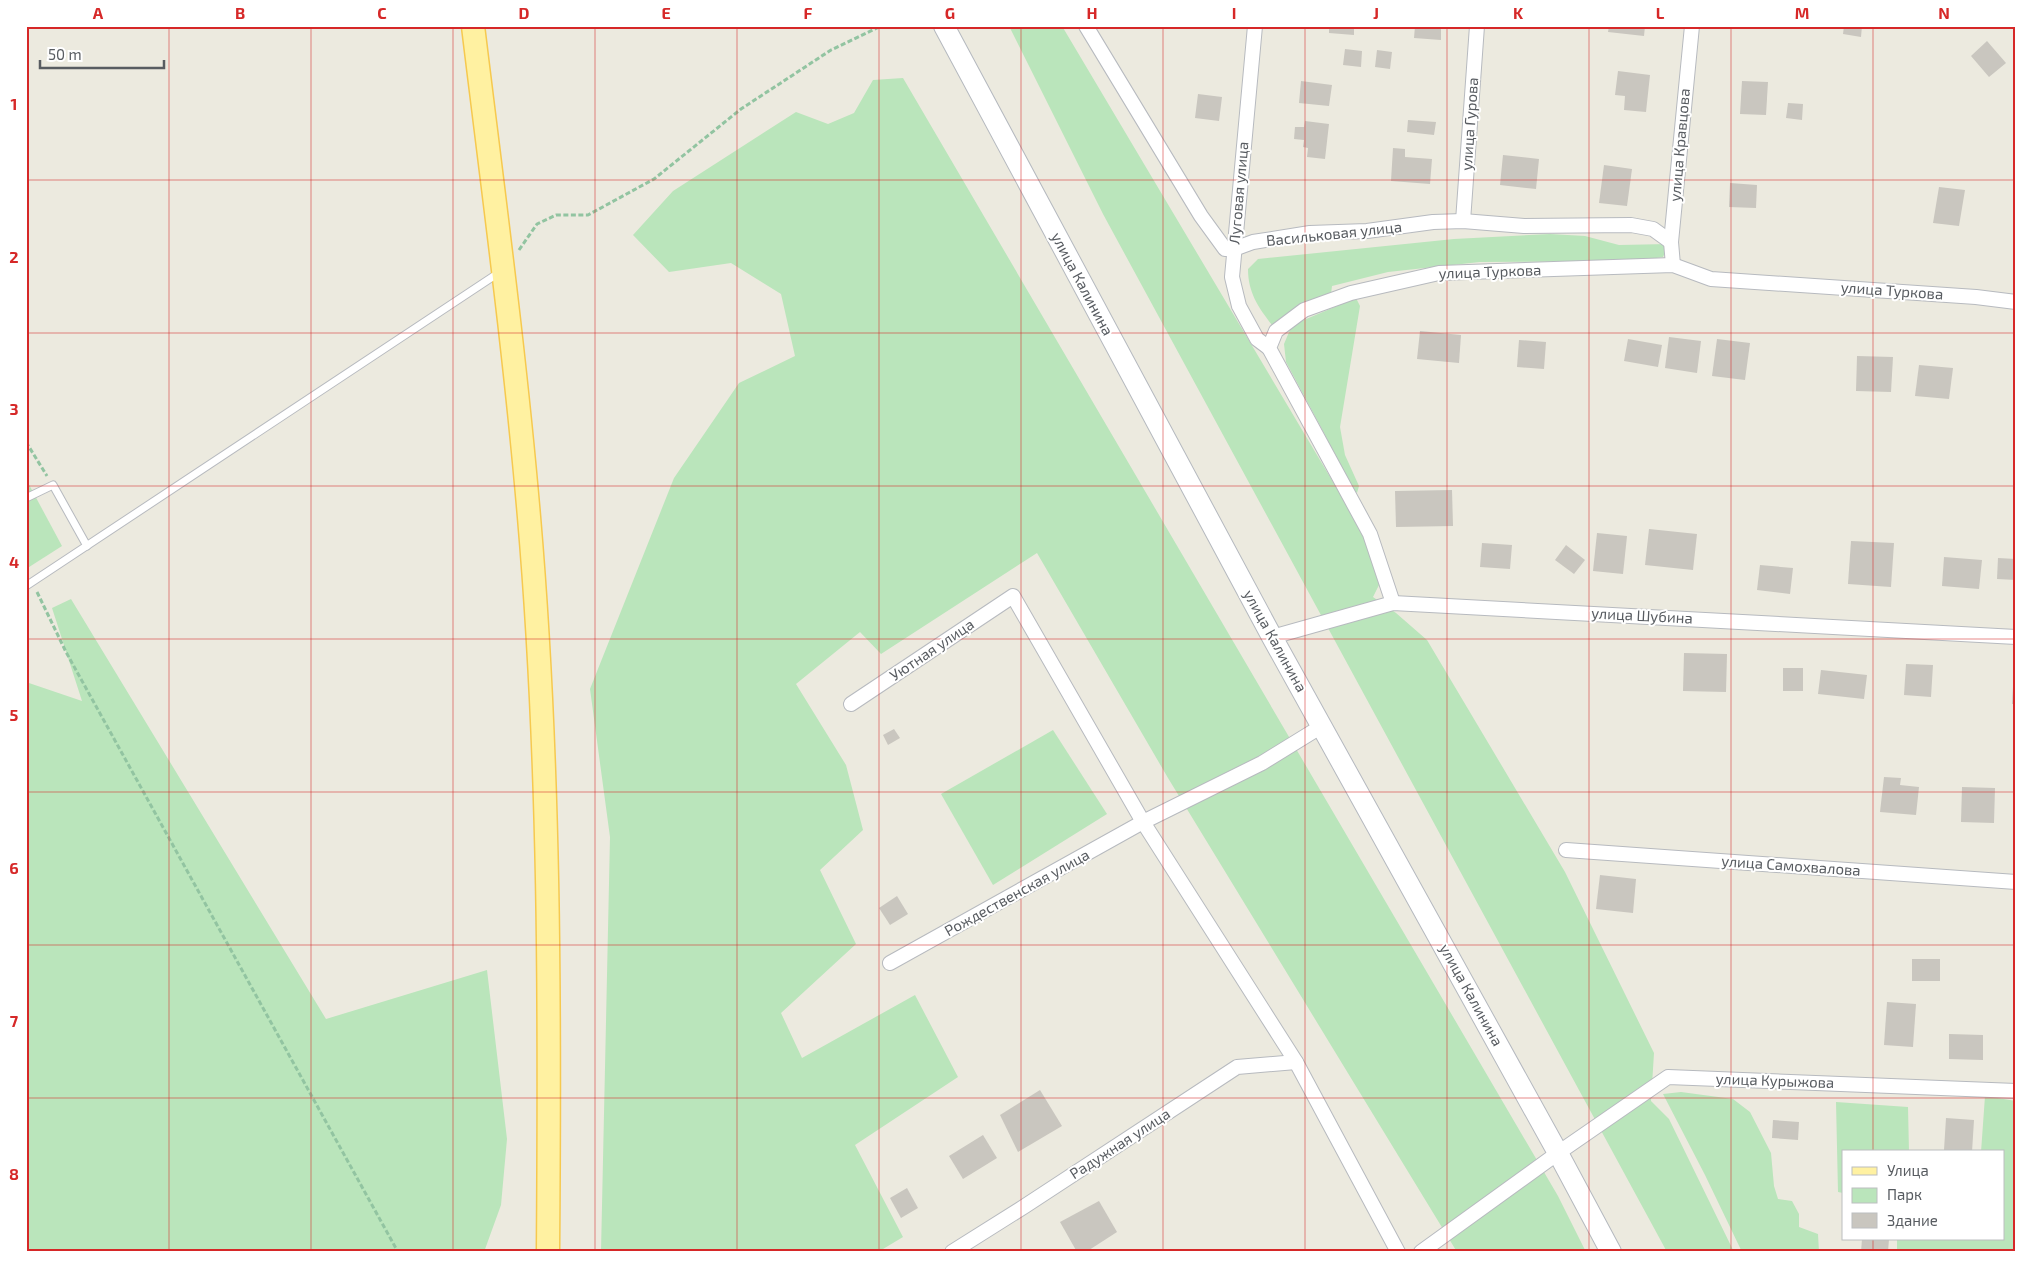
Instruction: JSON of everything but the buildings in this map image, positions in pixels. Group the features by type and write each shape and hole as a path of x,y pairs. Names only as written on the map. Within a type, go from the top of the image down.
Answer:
{"main road":[{"path":"473,26 503,270 529,518 540,696 546,854 549,1127 548,1252"},
{"name":"улица Калинина","path":"944,26 1272,637 1611,1252"}],"street":[{"path":"1086,26 1201,216 1225,249 1234,249"},
{"name":"Луговая улица","path":"1255,26 1232,277 1238,306 1257,339 1269,348"},
{"name":"улица Гурова","path":"1463,221 1477,26"},
{"name":"улица Кравцова","path":"1673,265 1671,242 1692,26"},
{"name":"Васильковая улица","path":"1234,249 1254,242 1310,233 1367,231 1433,222 1463,221 1524,226 1631,225 1653,229 1671,242"},
{"name":"улица Туркова","path":"1269,348 1276,331 1304,310 1351,293 1438,273 1673,265 1711,279 1957,296 2016,302"},
{"path":"1269,348 1370,534 1393,603"},
{"name":"Уютная улица","path":"851,704 1013,596 1143,822"},
{"name":"улица Шубина","path":"1272,637 1393,603 2016,637"},
{"name":"Рождественская улица","path":"890,963 1143,822 1262,763 1322,726"},
{"path":"1143,822 1296,1062 1398,1252"},
{"name":"улица Самохвалова","path":"1566,850 2016,882"},
{"name":"Радужная улица","path":"952,1252 1237,1067 1296,1062"},
{"name":"улица Курыжова","path":"1421,1252 1558,1153 1668,1077 2016,1091"}],"lane":[{"path":"29,584 503,270"},
{"path":"26,498 53,485 87,546"}],"path":[{"path":"503,270 537,224 556,214 588,214 654,179 741,109 831,50 881,26"},
{"path":"26,442 53,485"},
{"path":"29,584 398,1252"}],"green space":[{"path":"1009,26 1062,26 1364,534 1379,585 1373,597 1396,613 1427,640 1565,872 1654,1053 1651,1101 1669,1119 1734,1252 1667,1252 1103,214"},
{"path":"903,78 1558,1196 1586,1252 1457,1252 1168,778 1037,553 881,654 860,632 796,684 846,765 863,830 820,870 856,944 781,1013 802,1058 915,995 958,1077 855,1145 903,1237 878,1252 601,1252 610,837 590,689 674,478 739,383 795,356 781,294 731,263 669,272 633,235 673,191 796,112 828,124 854,113 873,80"},
{"path":"1550,234 1585,236 1619,245 1669,244 1663,257 1638,261 1480,262 1388,272 1332,286 1331,294 1293,311 1272,325 1255,299 1248,277 1248,269 1258,259 1454,239"},
{"path":"1356,298 1360,306 1340,427 1345,455 1359,486 1357,493 1348,483 1286,362 1284,344 1292,325"},
{"path":"26,479 62,546 26,569"},
{"path":"71,599 326,1019 487,970 507,1139 501,1205 484,1252 26,1252 26,682 82,701 52,608"},
{"path":"1053,730 1107,814 993,885 941,794"},
{"path":"1681,1092 1733,1099 1750,1112 1771,1153 1774,1186 1778,1199 1792,1201 1799,1214 1799,1227 1818,1234 1819,1252 1742,1252 1663,1094"},
{"path":"1985,1096 2016,1101 2016,1252 1897,1252 1897,1240 2004,1240 2004,1150 1981,1150"},
{"path":"1836,1102 1908,1107 1909,1150 1842,1150 1842,1193 1838,1192"}]}
